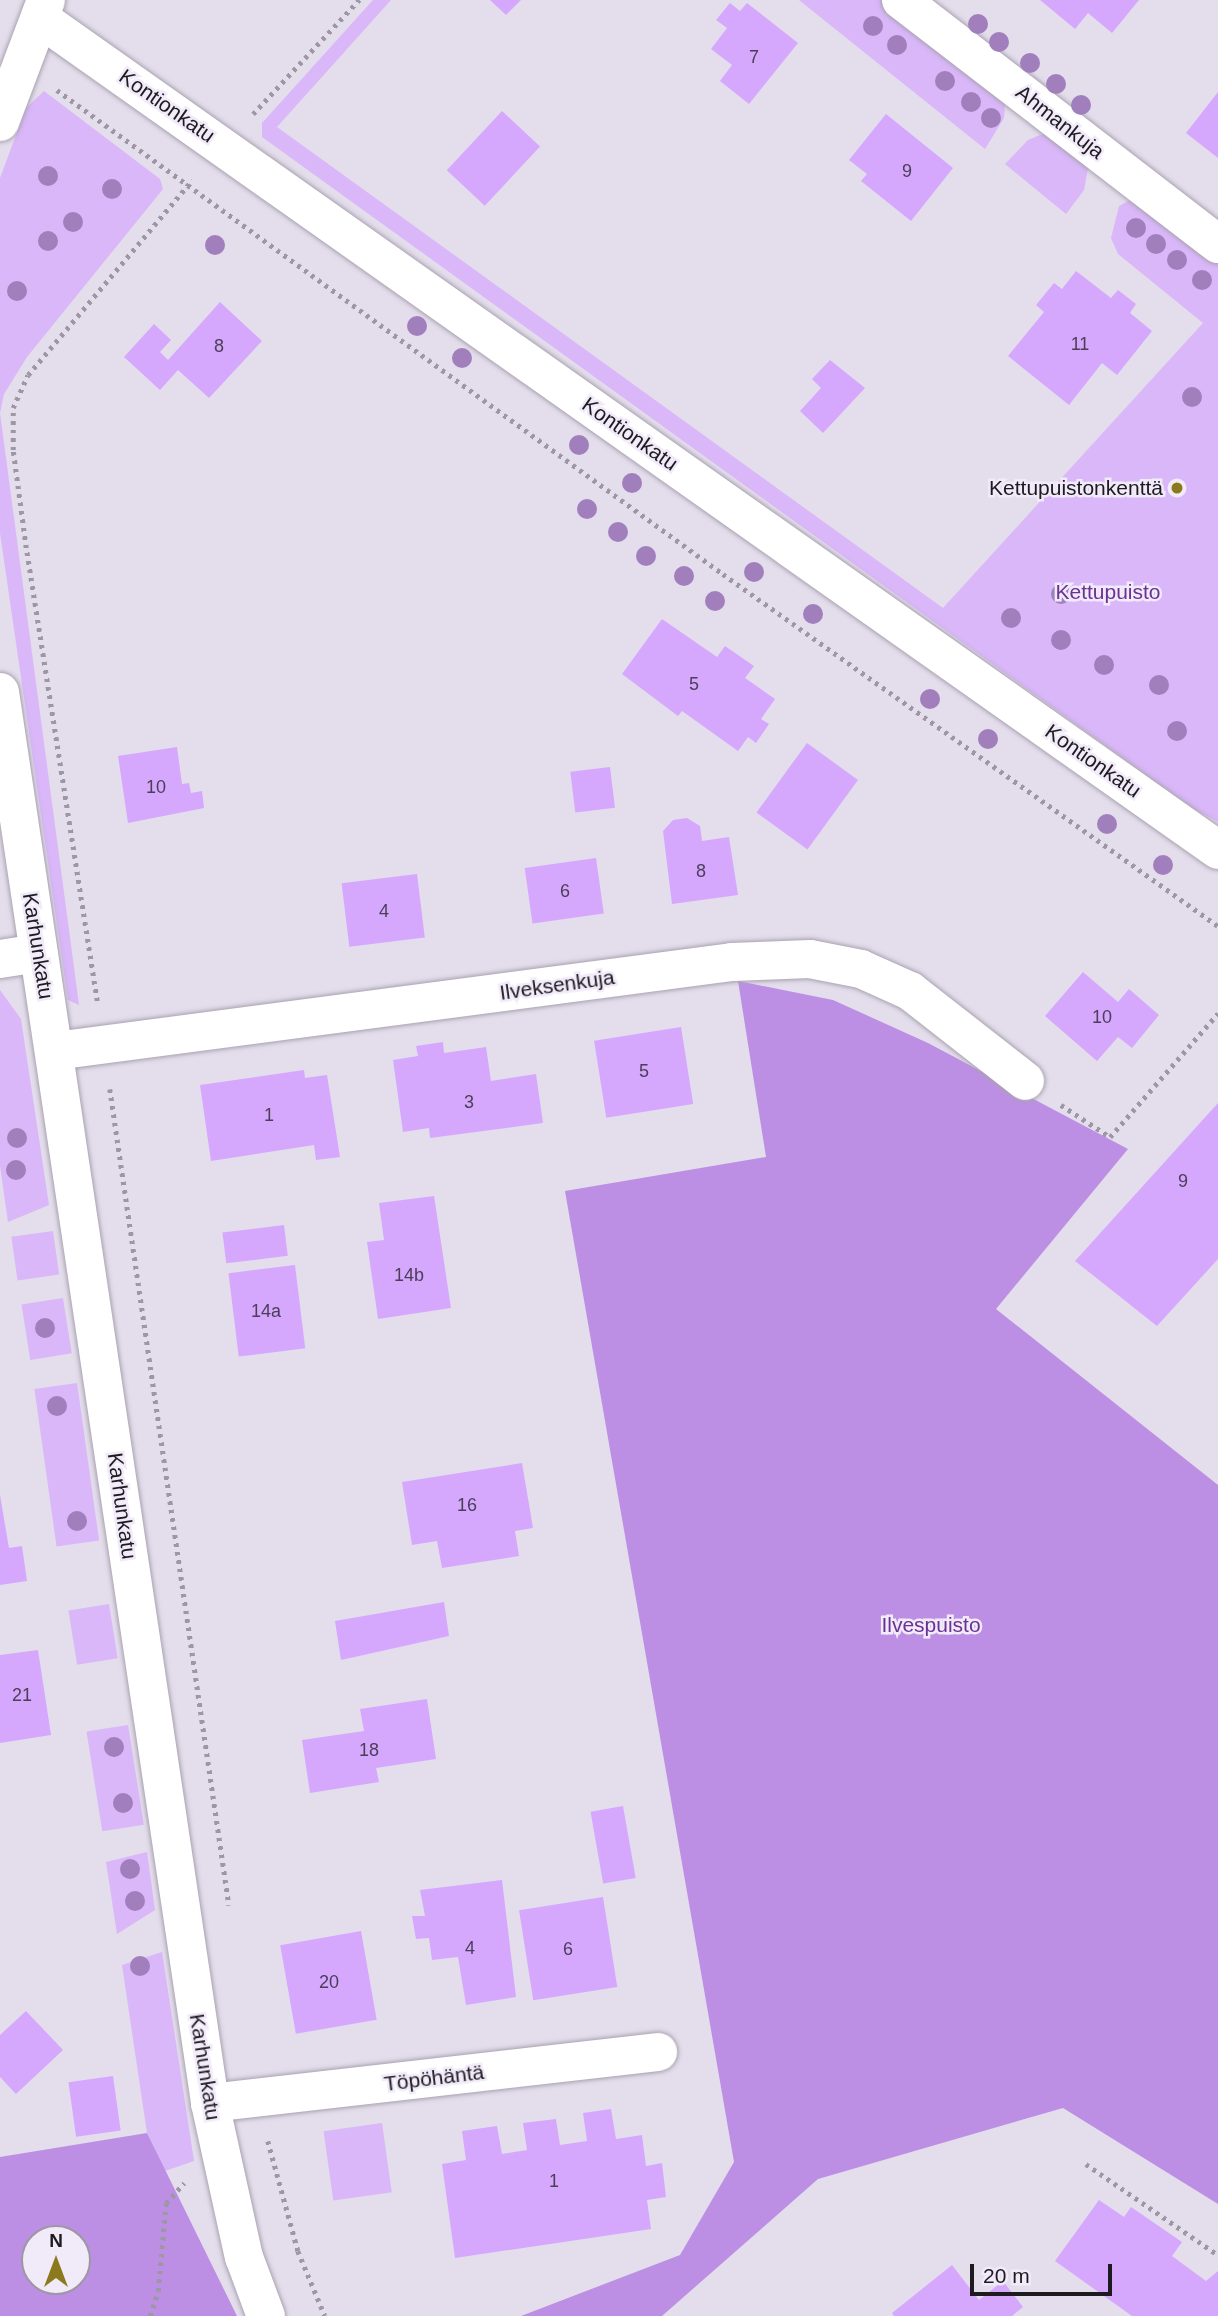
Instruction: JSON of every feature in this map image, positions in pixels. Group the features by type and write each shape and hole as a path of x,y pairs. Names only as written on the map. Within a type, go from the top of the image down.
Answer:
{"street":[{"name":"Ahmankuja","path":"901,0 1218,244"},
{"name":"Kontionkatu","path":"43,10 223,145 1218,850"},
{"path":"0,122 43,10"},
{"name":"Karhunkatu","path":"0,692 210,2103 222,2173 244,2257 266,2316"},
{"path":"0,959 39,953"},
{"name":"Ilveksenkuja","path":"55,1051 733,961 810,959 862,969 910,991 1025,1081"},
{"name":"Töpöhäntä","path":"210,2103 658,2052"}],"path":[{"path":"223,145 359,0"},
{"path":"22,65 723,575 1218,926"},
{"path":"188,184 28,375 13,408 13,450 104,1044 229,1907"},
{"path":"1025,1081 1110,1137 1218,1013"},
{"path":"257,2099 298,2251 326,2316"},
{"path":"1086,2164 1218,2255"},
{"path":"150,2316 158,2291 166,2203 176,2186 222,2173"}],"green space":[{"name":"Kettupuisto","path":"373,0 391,0 277,127 943,608 1203,323 1118,254 1111,238 1119,206 1132,199 1218,260 1218,822 1192,808 262,137 262,123"},
{"path":"799,0 884,0 1005,102 1004,118 985,149"},
{"path":"44,91 160,179 163,189 27,357 4,394 0,413 0,178 26,108"},
{"path":"1045,133 1088,168 1084,190 1066,214 1005,164 1028,140"},
{"path":"0,413 79,1005 68,1000 0,533"},
{"name":"Ilvespuisto","path":"738,981 833,1000 928,1043 1128,1149 996,1309 1218,1485 1218,2204 1063,2108 818,2179 662,2316 521,2316 680,2255 734,2162 565,1191 766,1157"},
{"path":"0,990 21,1019 49,1205 8,1222 0,1166"},
{"path":"53,1231 59,1275 18,1280 11,1237"},
{"path":"63,1298 72,1353 30,1360 22,1305"},
{"path":"77,1383 99,1540 57,1546 34,1389"},
{"path":"109,1604 118,1658 77,1665 69,1610"},
{"path":"128,1725 144,1825 102,1831 87,1732"},
{"path":"147,1852 155,1910 117,1934 106,1862"},
{"path":"162,1952 194,2161 165,2171 147,2133 122,1965"},
{"path":"382,2123 392,2192 333,2201 324,2131"},
{"path":"147,2133 237,2316 0,2316 0,2157"}],"building":[{"path":"490,0 521,0 506,15"},
{"path":"1040,0 1139,0 1112,33 1088,13 1075,29"},
{"path":"730,3 740,11 747,3 798,43 749,104 720,81 732,65 711,49 727,28 716,20"},
{"path":"1218,92 1218,158 1186,133"},
{"path":"502,111 540,146 485,206 447,170"},
{"path":"886,114 953,168 911,221 861,181 867,174 849,160"},
{"path":"1076,271 1111,298 1118,290 1136,304 1130,313 1152,331 1117,375 1102,363 1069,405 1008,356 1044,312 1036,305 1054,283 1062,289"},
{"path":"220,302 262,341 209,398 178,370 160,390 124,357 154,324 171,340 160,352 168,360"},
{"path":"830,360 865,388 823,433 800,411 821,388 812,379"},
{"path":"662,619 717,657 725,646 754,666 745,678 775,699 761,719 769,724 756,743 748,737 738,751 682,711 678,716 622,674"},
{"path":"807,743 858,780 807,850 756,813"},
{"path":"177,747 182,784 189,783 191,793 202,791 204,808 128,823 118,756"},
{"path":"610,767 615,808 575,813 570,772"},
{"path":"687,818 700,826 702,841 729,837 738,895 672,904 663,831 673,820"},
{"path":"596,858 604,913 532,923 525,868"},
{"path":"417,874 425,938 349,947 342,883"},
{"path":"1083,972 1118,1002 1129,989 1159,1015 1132,1048 1118,1037 1097,1061 1045,1016"},
{"path":"681,1027 693,1104 606,1118 594,1041"},
{"path":"443,1042 444,1053 486,1047 491,1081 536,1074 543,1123 430,1138 429,1128 403,1132 393,1060 418,1056 416,1046"},
{"path":"304,1070 305,1078 327,1075 340,1157 316,1160 314,1145 211,1161 200,1085"},
{"path":"1218,1103 1218,1259 1157,1326 1075,1261"},
{"path":"434,1196 451,1308 378,1319 367,1242 384,1240 379,1203"},
{"path":"284,1225 288,1256 226,1263 222,1233"},
{"path":"295,1265 305,1348 239,1357 228,1273"},
{"path":"522,1463 533,1528 515,1531 519,1556 442,1568 437,1541 412,1545 402,1482"},
{"path":"0,1495 9,1548 22,1546 27,1581 0,1585"},
{"path":"444,1602 449,1636 341,1660 335,1621"},
{"path":"38,1650 51,1735 0,1743 0,1655"},
{"path":"427,1699 436,1759 376,1768 379,1782 310,1793 302,1740 364,1731 360,1709"},
{"path":"623,1806 636,1878 603,1884 591,1812"},
{"path":"502,1880 516,1997 466,2005 458,1957 432,1960 429,1938 416,1939 412,1916 425,1916 420,1890"},
{"path":"603,1897 617,1987 533,2000 519,1910"},
{"path":"361,1931 377,2020 296,2034 280,1945"},
{"path":"26,2011 63,2050 16,2094 0,2077 0,2035"},
{"path":"113,2076 121,2130 76,2137 68,2082"},
{"path":"611,2109 616,2139 642,2135 646,2166 662,2163 666,2197 647,2200 651,2229 455,2258 442,2164 466,2160 462,2131 497,2126 502,2154 527,2150 523,2123 556,2119 560,2145 587,2141 583,2113"},
{"path":"1099,2200 1124,2217 1131,2207 1182,2242 1172,2256 1206,2281 1218,2271 1218,2316 1132,2316 1055,2261"},
{"path":"952,2265 979,2300 1003,2281 1023,2307 1012,2316 894,2316 892,2313"}],"place":[{"name":"Kettupuistonkenttä","path":"1177,488"}]}
